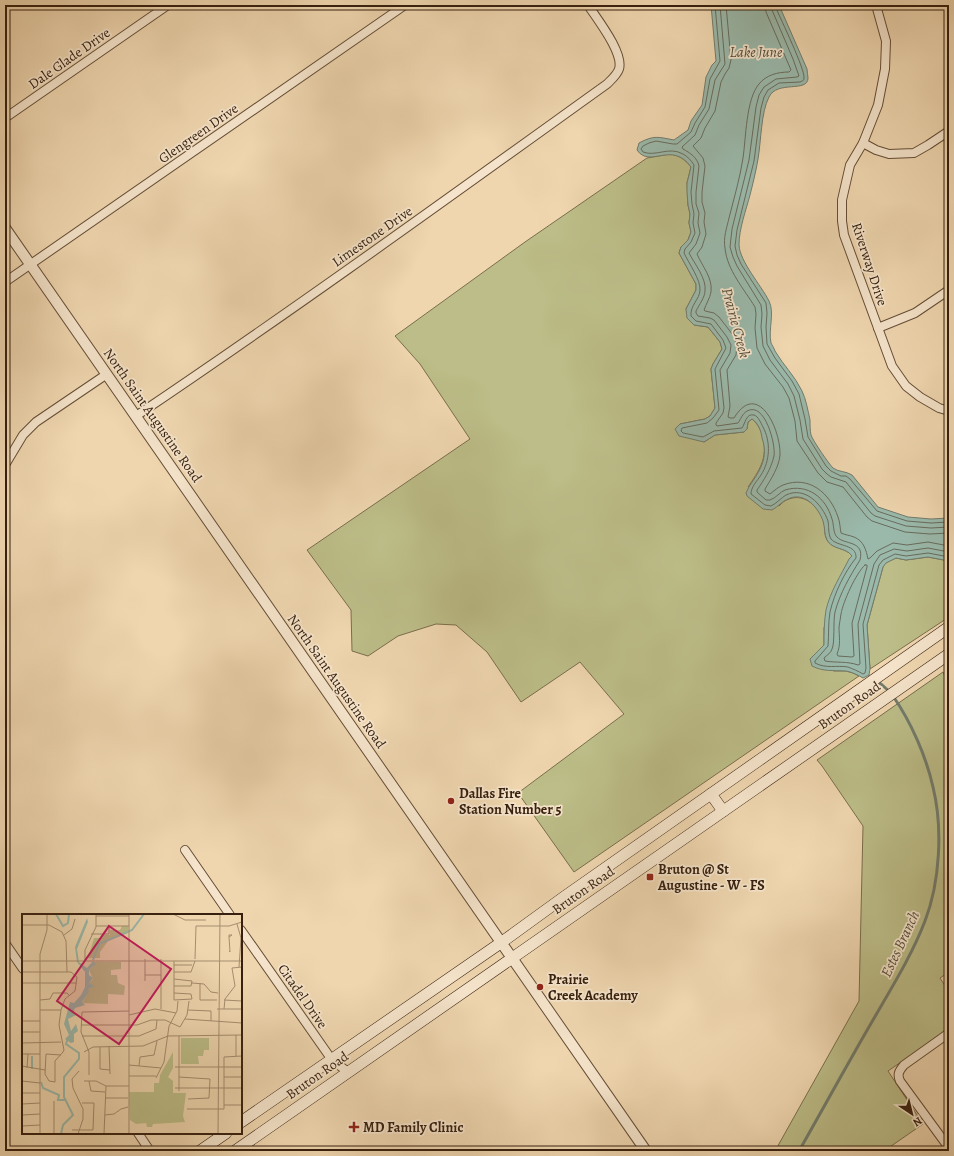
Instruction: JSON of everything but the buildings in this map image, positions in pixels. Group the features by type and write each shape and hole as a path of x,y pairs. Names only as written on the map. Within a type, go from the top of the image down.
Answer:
{"main road":[{"name":"Bruton Road","path":"242,1121 502,942 949,627"},
{"name":"Bruton Road","path":"235,1151 949,654"},
{"path":"711,794 723,811"},
{"path":"200,1151 225,1134"}],"street":[{"name":"Dale Glade Drive","path":"5,118 168,5"},
{"name":"Glengreen Drive","path":"5,282 405,5"},
{"name":"Limestone Drive","path":"136,416 419,219 607,84 618,70 620,64 616,49 588,5"},
{"name":"Riverway Drive","path":"876,5 886,41 886,69 878,105 863,143 850,165 842,200 844,235 892,366 906,386 920,397 939,408 949,411"},
{"path":"863,143 876,150 889,154 914,153 949,130"},
{"name":"North Saint Augustine Road","path":"5,228 646,1151"},
{"path":"878,328 915,313 949,290"},
{"path":"5,465 23,435 36,422 107,374"},
{"path":"185,850 228,914"},
{"name":"Citadel Drive","path":"242,931 332,1060 348,1072"},
{"path":"5,943 22,968"},
{"path":"949,1033 904,1065 898,1076 900,1081 949,1148"},
{"path":"139,1134 150,1151"}],"green space":[{"path":"670,154 681,158 691,167 687,183 690,214 689,223 691,232 688,240 681,247 679,253 696,284 696,290 686,309 694,325 708,327 720,342 722,349 711,369 715,408 710,416 705,419 680,424 704,442 715,435 744,432 747,429 748,422 752,419 758,425 761,432 764,452 762,464 748,487 779,506 786,500 795,498 801,498 811,503 822,516 827,540 852,556 824,628 824,645 810,659 834,671 846,671 859,676 574,872 518,793 624,714 580,662 521,702 487,652 456,625 436,624 398,636 368,656 352,651 351,610 307,550 470,439 420,364 395,336 525,242 647,158"},
{"path":"928,557 949,561 949,617 870,669 867,625 885,563 896,558 906,560"},
{"path":"943,672 949,685 949,972 940,978 949,992 949,1029 888,1071 923,1124 884,1151 775,1151 859,1001 863,826 817,760"}],"water":[{"name":"Lake June","path":"711,5 779,5 807,69 807,82 803,85 778,89 773,92 766,103 757,164 741,226 739,245 743,259 771,306 771,343 778,356 796,380 803,394 807,405 812,438 833,468 852,475 878,507 908,517 931,519 949,518 949,561 928,557 906,560 896,558 886,563 883,567 867,625 870,669 869,675 863,678 848,671 824,670 812,666 810,659 824,645 825,614 830,597 849,559 852,556 846,551 829,543 826,538 824,523 821,516 814,506 805,499 794,497 788,499 772,510 763,509 747,496 746,493 764,459 764,446 761,432 756,423 752,419 748,422 747,429 744,432 715,435 704,442 679,436 675,429 680,424 705,419 710,416 715,408 711,369 722,349 720,342 708,327 694,325 687,318 686,309 696,290 696,284 679,253 681,247 688,240 691,232 689,223 690,214 687,183 691,167 684,159 676,156 669,155 648,157 642,155 637,150 639,143 652,138 674,140 688,130 691,121 702,105 706,77 712,65 716,61"}],"waterway":[{"name":"Estes Branch","path":"875,681 890,692"},
{"name":"Estes Branch","path":"799,1151 908,959 925,921 934,889 937,872 939,837 933,787 917,740 906,717 893,696"}],"place":[{"name":"Dallas Fire Station Number 5","path":"451,801"},
{"name":"Bruton @ St Augustine - W - FS","path":"650,877"},
{"name":"Prairie Creek Academy","path":"540,987"},
{"name":"MD Family Clinic","path":"354,1127"}],"water label":[{"name":"Prairie Creek","path":"736,323"}]}
